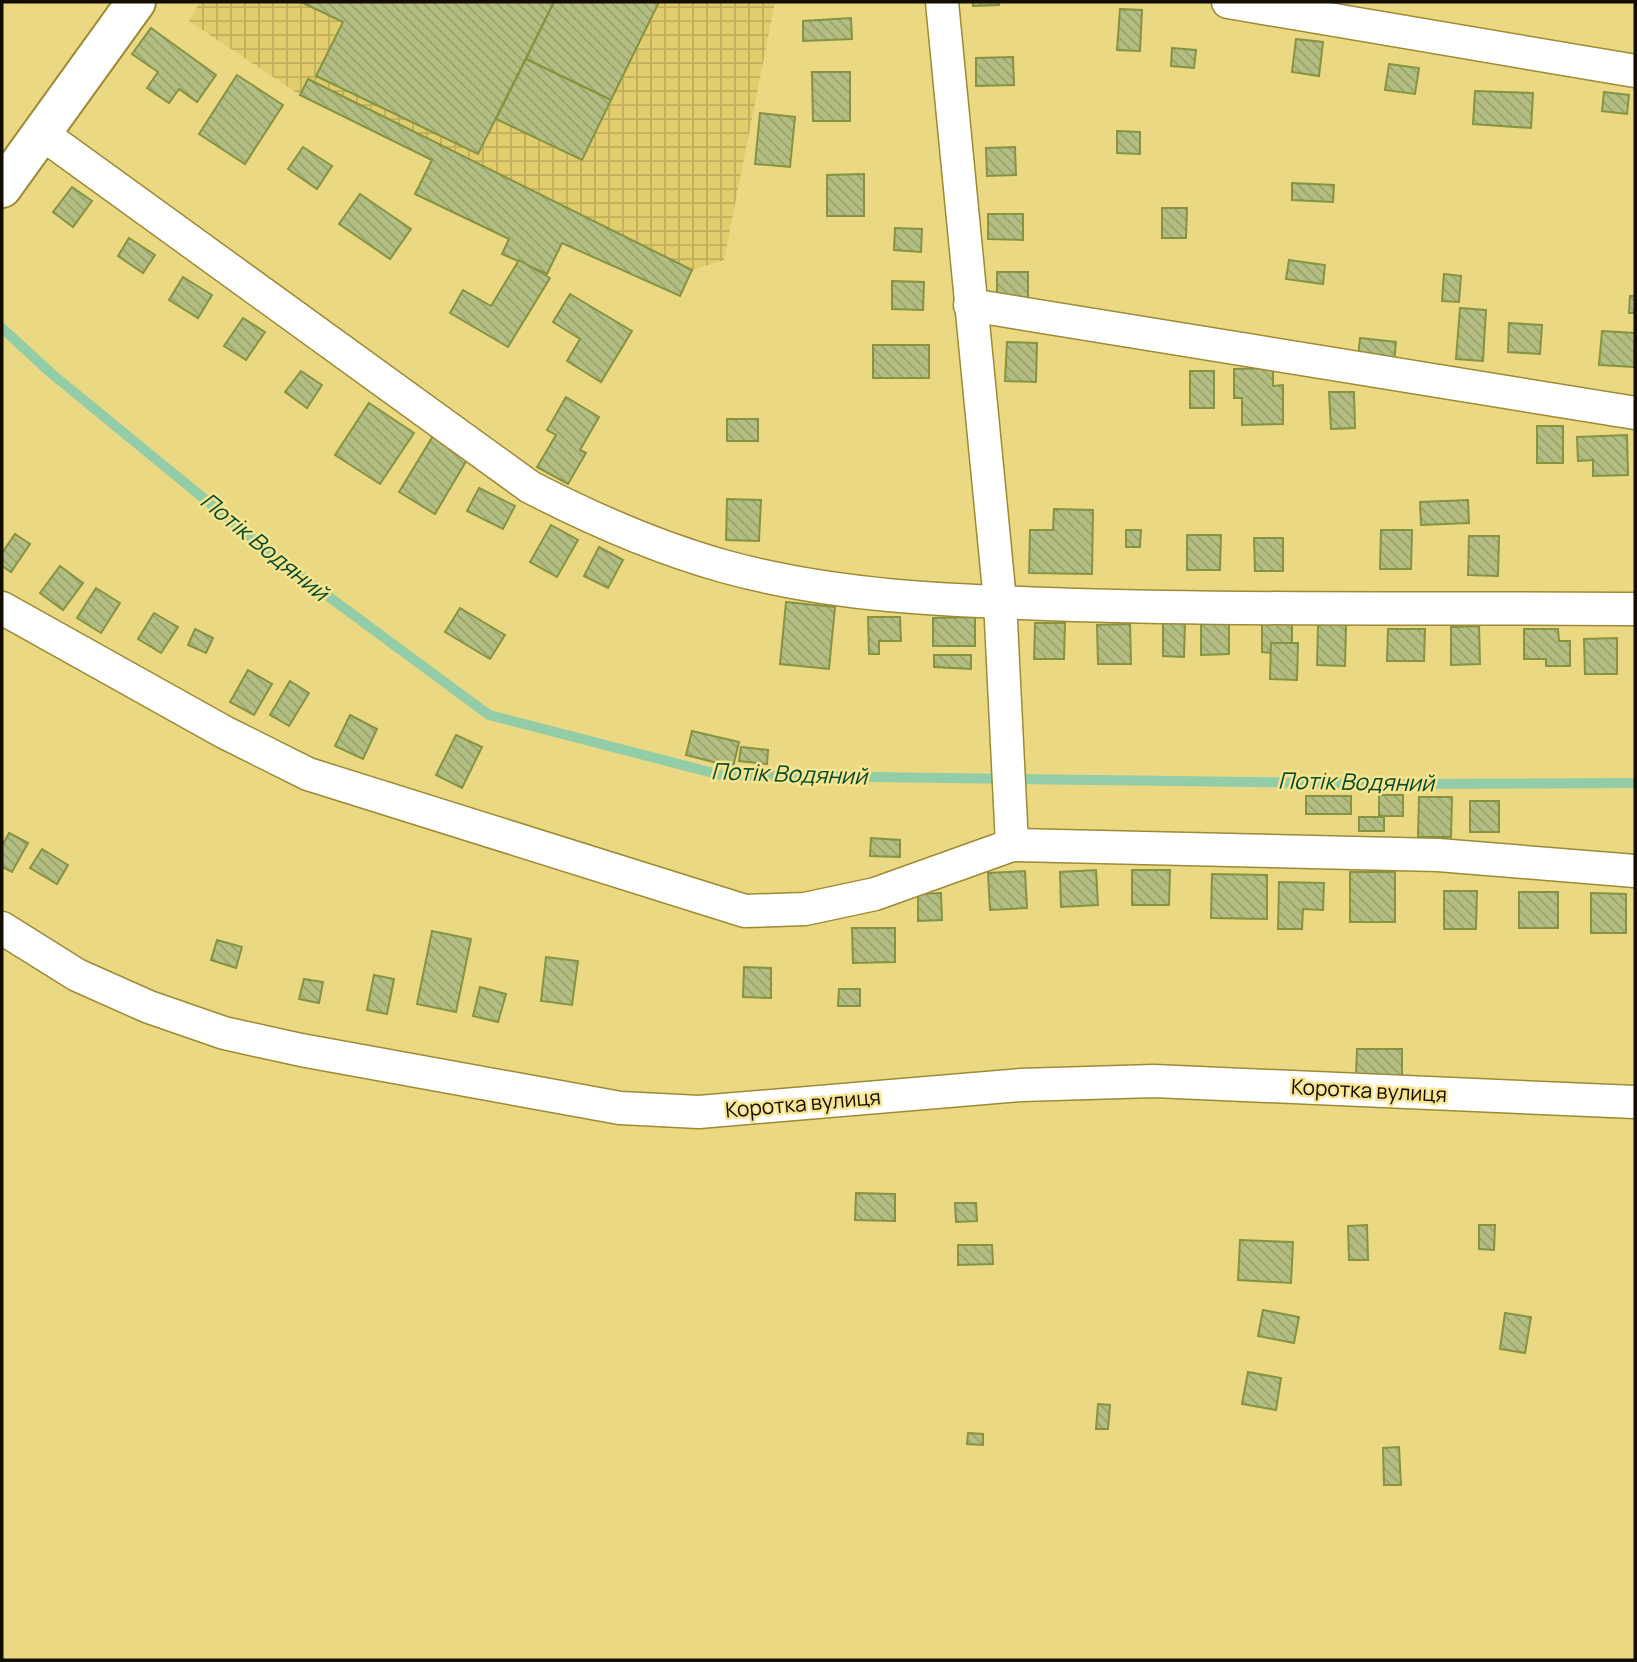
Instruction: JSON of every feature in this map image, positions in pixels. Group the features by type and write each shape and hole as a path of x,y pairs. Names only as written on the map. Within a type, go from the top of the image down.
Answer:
{"street":[{"path":"2,188 136,2"},
{"path":"942,2 1000,601 1012,845"},
{"path":"1228,2 1635,71"},
{"path":"41,133 530,487 592,519 712,563 792,582 861,593 1000,601 1249,609 1635,608"},
{"path":"970,305 1635,413"},
{"path":"2,608 224,732 308,774 745,911 805,909 875,894 1012,845 1438,855 1635,872"},
{"name":"Коротка вулиця","path":"2,928 77,975 149,1007 224,1033 314,1053 620,1108 699,1112 1021,1085 1154,1081 1635,1102"}],"shaded area":[{"path":"200,2 775,2 724,260 692,270 680,296 562,243 547,274 502,254 508,239 415,194 431,160 300,95 189,21"}],"building":[{"path":"301,2 554,2 478,154 316,76 343,22"},
{"path":"554,2 659,2 611,100 526,59"},
{"path":"973,2 998,2 999,5 973,6"},
{"path":"1120,9 1142,10 1140,51 1117,50"},
{"path":"851,18 852,39 803,41 803,21"},
{"path":"151,28 216,75 197,102 179,89 169,103 147,88 158,72 132,54"},
{"path":"1296,39 1323,42 1319,76 1292,72"},
{"path":"1172,48 1196,50 1194,68 1171,66"},
{"path":"1013,57 1014,85 976,86 976,58"},
{"path":"526,59 611,100 582,160 496,119"},
{"path":"1389,64 1419,68 1415,94 1385,90"},
{"path":"812,72 850,72 850,121 813,121"},
{"path":"237,75 283,105 245,164 199,134"},
{"path":"308,79 692,270 680,296 562,243 547,274 502,254 509,239 415,194 432,160 300,95"},
{"path":"1475,91 1533,93 1531,128 1473,124"},
{"path":"1604,92 1629,95 1627,114 1602,111"},
{"path":"760,113 795,117 790,167 755,164"},
{"path":"1117,131 1140,132 1140,154 1117,153"},
{"path":"303,147 332,166 317,189 288,169"},
{"path":"1015,147 1016,175 987,176 986,148"},
{"path":"864,174 864,216 827,216 827,175"},
{"path":"1292,183 1334,185 1333,202 1292,200"},
{"path":"72,187 92,201 73,227 53,212"},
{"path":"360,194 411,229 390,259 339,224"},
{"path":"1162,208 1187,208 1186,238 1162,238"},
{"path":"988,214 1023,214 1023,240 988,239"},
{"path":"895,228 922,229 921,252 894,250"},
{"path":"129,238 155,255 143,273 118,256"},
{"path":"519,260 550,278 508,347 450,313 463,290 491,306"},
{"path":"1289,260 1325,265 1323,284 1286,279"},
{"path":"997,272 1028,272 1028,298 997,298"},
{"path":"1444,274 1461,276 1459,302 1442,301"},
{"path":"183,277 212,295 198,318 169,300"},
{"path":"892,281 924,282 923,310 892,309"},
{"path":"570,294 632,331 601,382 567,361 580,339 553,322"},
{"path":"1630,296 1635,296 1635,313 1629,313"},
{"path":"1460,308 1486,310 1483,361 1456,359"},
{"path":"243,318 265,332 246,360 224,346"},
{"path":"1509,323 1542,325 1540,354 1508,352"},
{"path":"1602,331 1635,333 1634,367 1599,365"},
{"path":"1360,338 1396,342 1394,363 1358,359"},
{"path":"1007,342 1037,343 1036,382 1005,381"},
{"path":"873,345 929,345 929,378 873,378"},
{"path":"1273,368 1273,386 1283,385 1283,424 1242,425 1242,398 1234,398 1234,369"},
{"path":"301,371 322,385 307,408 285,392"},
{"path":"1190,371 1214,371 1214,408 1190,408"},
{"path":"1329,392 1354,392 1355,428 1331,429"},
{"path":"566,397 599,417 580,450 586,453 568,484 537,467 556,435 547,430"},
{"path":"369,403 414,433 380,484 335,455"},
{"path":"727,419 758,419 758,441 727,441"},
{"path":"1537,426 1563,426 1563,463 1537,463"},
{"path":"1627,435 1628,475 1593,476 1593,460 1578,461 1577,437"},
{"path":"433,436 468,458 435,514 399,492"},
{"path":"479,488 515,506 503,529 467,511"},
{"path":"727,499 761,500 759,541 726,540"},
{"path":"1468,500 1469,523 1421,525 1420,502"},
{"path":"1054,509 1093,510 1092,574 1029,573 1030,530 1053,530"},
{"path":"551,525 578,540 557,577 530,562"},
{"path":"1126,530 1141,530 1140,547 1126,547"},
{"path":"1381,530 1412,530 1411,569 1380,569"},
{"path":"15,534 30,544 11,572 2,566 2,553"},
{"path":"1187,535 1221,535 1220,570 1187,570"},
{"path":"1469,536 1499,536 1498,576 1468,575"},
{"path":"1254,538 1283,538 1283,571 1255,571"},
{"path":"599,547 623,560 608,588 584,576"},
{"path":"60,566 83,583 63,610 40,593"},
{"path":"96,588 120,603 101,633 77,618"},
{"path":"786,602 835,607 829,669 780,664"},
{"path":"460,608 505,635 490,659 445,632"},
{"path":"154,613 178,627 161,653 138,639"},
{"path":"868,617 900,617 901,641 879,641 879,654 869,654"},
{"path":"975,617 975,646 933,646 933,618"},
{"path":"1201,619 1229,619 1229,654 1201,655"},
{"path":"1163,620 1185,620 1184,657 1163,656"},
{"path":"1035,623 1065,623 1064,659 1034,659"},
{"path":"1262,623 1292,623 1292,643 1271,643 1271,653 1262,652"},
{"path":"1130,624 1131,664 1098,664 1097,625"},
{"path":"1318,624 1346,625 1345,666 1317,665"},
{"path":"1479,626 1480,664 1451,665 1451,627"},
{"path":"195,629 213,638 206,653 188,645"},
{"path":"1388,629 1425,629 1424,661 1387,661"},
{"path":"1524,629 1558,629 1559,641 1570,641 1570,666 1546,666 1546,659 1524,659"},
{"path":"1617,638 1617,674 1585,674 1584,639"},
{"path":"1271,643 1298,643 1297,680 1270,679"},
{"path":"934,655 971,655 971,669 934,667"},
{"path":"248,670 272,684 254,715 230,702"},
{"path":"290,681 309,693 289,726 270,715"},
{"path":"350,715 377,729 363,759 335,746"},
{"path":"692,731 739,742 733,767 686,755"},
{"path":"456,735 482,747 462,788 436,775"},
{"path":"741,747 768,750 767,764 739,761"},
{"path":"1379,795 1403,795 1403,816 1379,816"},
{"path":"1306,796 1351,796 1351,814 1306,814"},
{"path":"1419,797 1452,797 1451,837 1418,837"},
{"path":"1470,801 1499,801 1499,832 1470,832"},
{"path":"1359,817 1384,817 1384,831 1359,831"},
{"path":"9,833 28,843 12,872 2,867 2,846"},
{"path":"871,838 900,840 900,857 870,856"},
{"path":"42,849 68,865 57,884 30,868"},
{"path":"1096,870 1098,905 1061,907 1060,872"},
{"path":"1132,870 1170,870 1169,905 1132,905"},
{"path":"1025,871 1027,908 990,910 988,873"},
{"path":"1350,872 1395,872 1395,922 1350,922"},
{"path":"1212,874 1267,875 1267,919 1211,918"},
{"path":"1279,882 1324,883 1323,910 1303,909 1302,929 1278,929"},
{"path":"1444,891 1477,891 1476,929 1444,929"},
{"path":"1519,892 1558,892 1558,928 1519,928"},
{"path":"941,893 942,920 918,921 918,894"},
{"path":"1591,893 1626,894 1626,933 1591,933"},
{"path":"852,928 895,928 895,962 853,963"},
{"path":"432,931 471,939 456,1012 417,1004"},
{"path":"217,940 242,947 236,968 211,960"},
{"path":"546,957 578,961 572,1005 541,1001"},
{"path":"744,967 771,968 771,998 743,997"},
{"path":"374,975 394,979 387,1014 367,1010"},
{"path":"304,979 323,982 319,1003 299,999"},
{"path":"480,987 506,994 498,1022 473,1016"},
{"path":"839,989 860,989 860,1006 838,1006"},
{"path":"1357,1049 1402,1049 1402,1076 1356,1075"},
{"path":"856,1193 895,1194 895,1221 855,1220"},
{"path":"955,1203 976,1203 977,1221 956,1222"},
{"path":"1367,1225 1368,1260 1349,1260 1348,1226"},
{"path":"1479,1225 1495,1225 1494,1250 1479,1249"},
{"path":"1240,1240 1293,1242 1291,1283 1238,1280"},
{"path":"958,1245 992,1245 993,1264 958,1265"},
{"path":"1263,1310 1299,1317 1294,1343 1258,1336"},
{"path":"1505,1313 1531,1317 1525,1353 1500,1349"},
{"path":"1248,1372 1281,1378 1276,1410 1242,1404"},
{"path":"1098,1404 1110,1405 1108,1429 1096,1429"},
{"path":"968,1433 983,1434 983,1445 967,1444"},
{"path":"1399,1447 1401,1485 1384,1485 1383,1448"}],"waterway":[{"name":"Потік Водяний","path":"2,328 52,374 279,560 489,715 721,775 1399,784 1635,783"}]}
